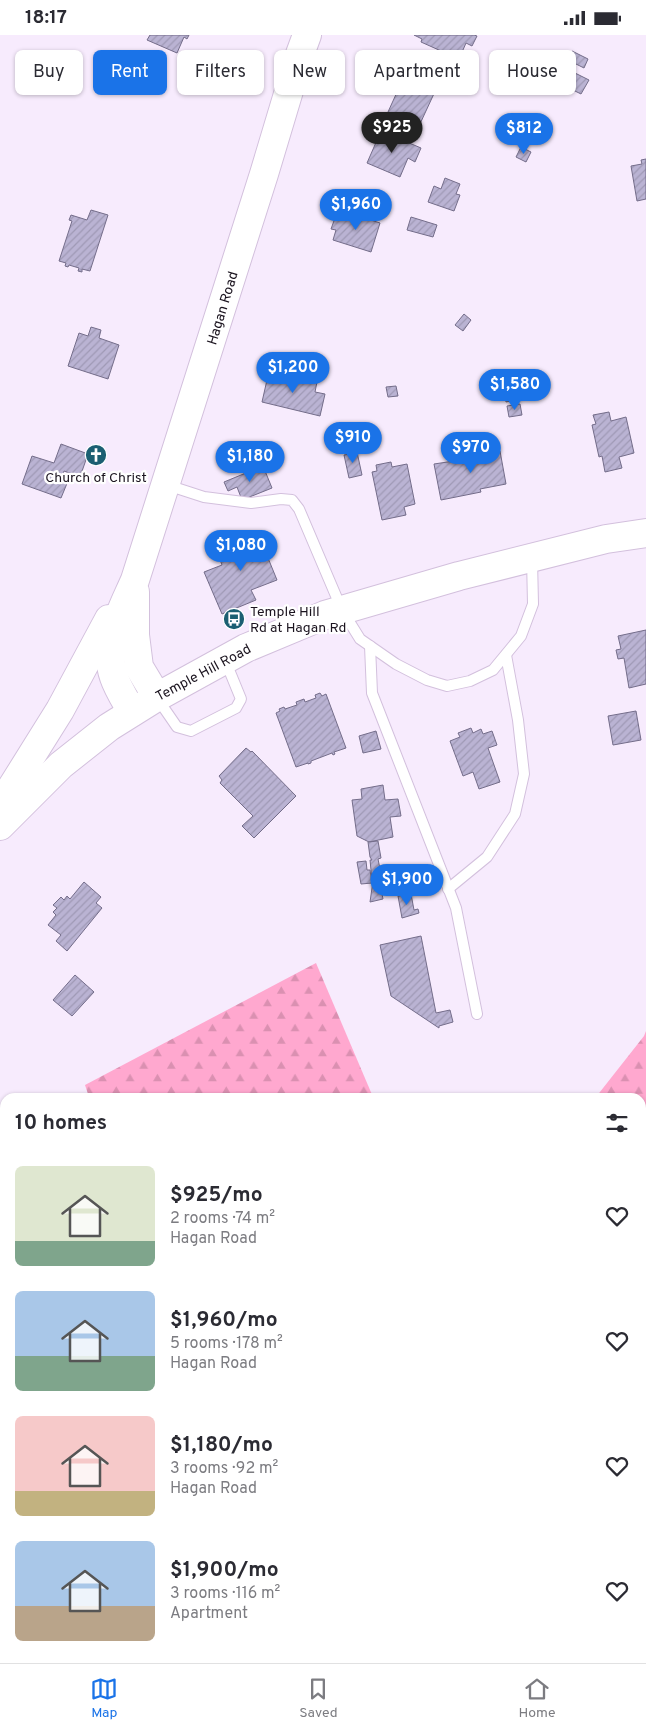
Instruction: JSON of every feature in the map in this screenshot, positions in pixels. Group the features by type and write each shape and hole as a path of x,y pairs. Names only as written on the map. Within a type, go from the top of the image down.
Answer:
{"main road":[{"name":"Hagan Road","path":"132,712 114,677 110,656 114,630 135,580 307,35"},
{"name":"Temple Hill Road","path":"0,825 61,765 109,727 157,697 224,659 255,644 325,615 459,576 606,539 646,533"},
{"name":"Hagan Road","path":"135,580 135,635 139,667 157,697"},
{"path":"0,806 60,710 102,630 135,580"}],"lane":[{"path":"166,484 204,497 251,503 281,499 292,500 299,509 342,610 360,639 396,664 447,686 470,681 493,670 521,636 533,604 532,558"},
{"path":"370,646 372,693 456,908 477,1014"},
{"path":"448,889 487,857 515,814 524,774 518,720 506,655"},
{"path":"157,697 177,727 191,731 236,708 241,699 224,659"}],"green space":[{"path":"316,963 371,1093 88,1093 85,1085"},
{"path":"646,1031 646,1093 599,1093"}],"building":[{"path":"150,35 189,35 187,39 184,37 177,53 147,40"},
{"path":"414,35 477,36 472,46 466,43 463,50 439,50 421,42 422,39"},
{"path":"576,53 588,59 584,68 576,64"},
{"path":"576,74 589,80 581,94 576,92"},
{"path":"396,95 433,95 419,126 388,112"},
{"path":"381,131 421,148 415,162 408,158 400,177 367,163"},
{"path":"521,147 531,152 526,162 516,157"},
{"path":"646,159 646,199 637,201 631,166 642,164 641,160"},
{"path":"445,178 460,184 456,194 460,195 454,211 428,202 434,186 441,189"},
{"path":"91,210 108,215 90,271 82,269 82,272 78,271 79,268 69,265 68,267 65,266 66,263 59,261 72,221 69,220 71,215 87,220"},
{"path":"343,211 380,223 371,252 333,240 336,230 331,229 335,218 340,220"},
{"path":"411,217 437,225 433,237 407,230"},
{"path":"464,314 471,320 463,331 455,325"},
{"path":"91,327 101,330 99,338 119,345 108,379 68,366 79,333 88,336"},
{"path":"269,371 317,382 315,392 325,394 320,416 262,402"},
{"path":"396,386 398,396 388,397 386,387"},
{"path":"522,386 525,398 506,402 504,391"},
{"path":"520,404 522,415 509,417 507,406"},
{"path":"609,412 611,421 626,417 634,453 619,457 622,468 605,472 602,456 599,457 592,425 596,424 593,415"},
{"path":"495,443 497,452 500,451 506,484 480,489 481,492 441,500 434,464 454,461 454,459 459,458 459,460 471,455 471,457 478,456 478,454 483,455 481,446"},
{"path":"61,444 88,454 80,477 64,471 61,479 68,481 61,498 22,484 32,456 54,463"},
{"path":"355,449 362,475 349,478 344,455 350,454 349,451"},
{"path":"391,462 392,467 407,464 415,504 404,507 406,515 382,520 372,472 377,471 376,465"},
{"path":"263,466 272,488 242,500 237,487 228,491 224,482"},
{"path":"246,531 248,535 257,531 277,580 251,590 256,600 222,614 204,572 222,565 219,557 233,551 228,539"},
{"path":"646,630 646,684 629,688 624,658 618,659 616,650 621,649 618,636"},
{"path":"320,693 322,696 326,694 346,748 334,752 335,754 333,755 332,753 311,761 311,763 296,767 276,713 284,707 285,709 297,705 296,702 304,699 305,702 316,698 315,695"},
{"path":"636,711 641,740 613,745 608,716"},
{"path":"471,728 473,733 481,729 483,734 492,731 497,745 488,748 500,782 479,789 473,772 463,776 450,741 460,737 458,733"},
{"path":"376,731 381,749 363,753 359,736"},
{"path":"246,748 252,751 296,796 254,838 242,826 253,816 220,783 222,780 219,776"},
{"path":"383,785 385,800 398,799 401,816 390,817 393,837 369,842 357,836 352,800 362,799 361,789"},
{"path":"378,841 381,858 378,859 380,869 377,869 379,878 372,880 370,860 372,860 368,842"},
{"path":"366,861 372,883 361,884 357,862"},
{"path":"382,879 383,899 370,902 373,881"},
{"path":"84,882 101,897 96,903 102,908 67,951 56,941 61,935 48,925 56,915 53,912 57,908 53,905 61,897 64,900 67,896 70,899"},
{"path":"411,894 414,910 418,909 419,913 402,918 398,896"},
{"path":"421,936 436,1013 450,1010 453,1022 439,1026 439,1028 391,996 380,945"},
{"path":"75,975 94,992 72,1016 53,1000"}],"place":[{"name":"Church of Christ","path":"96,455"},
{"name":"Temple Hill Rd at Hagan Rd","path":"234,619"}]}
